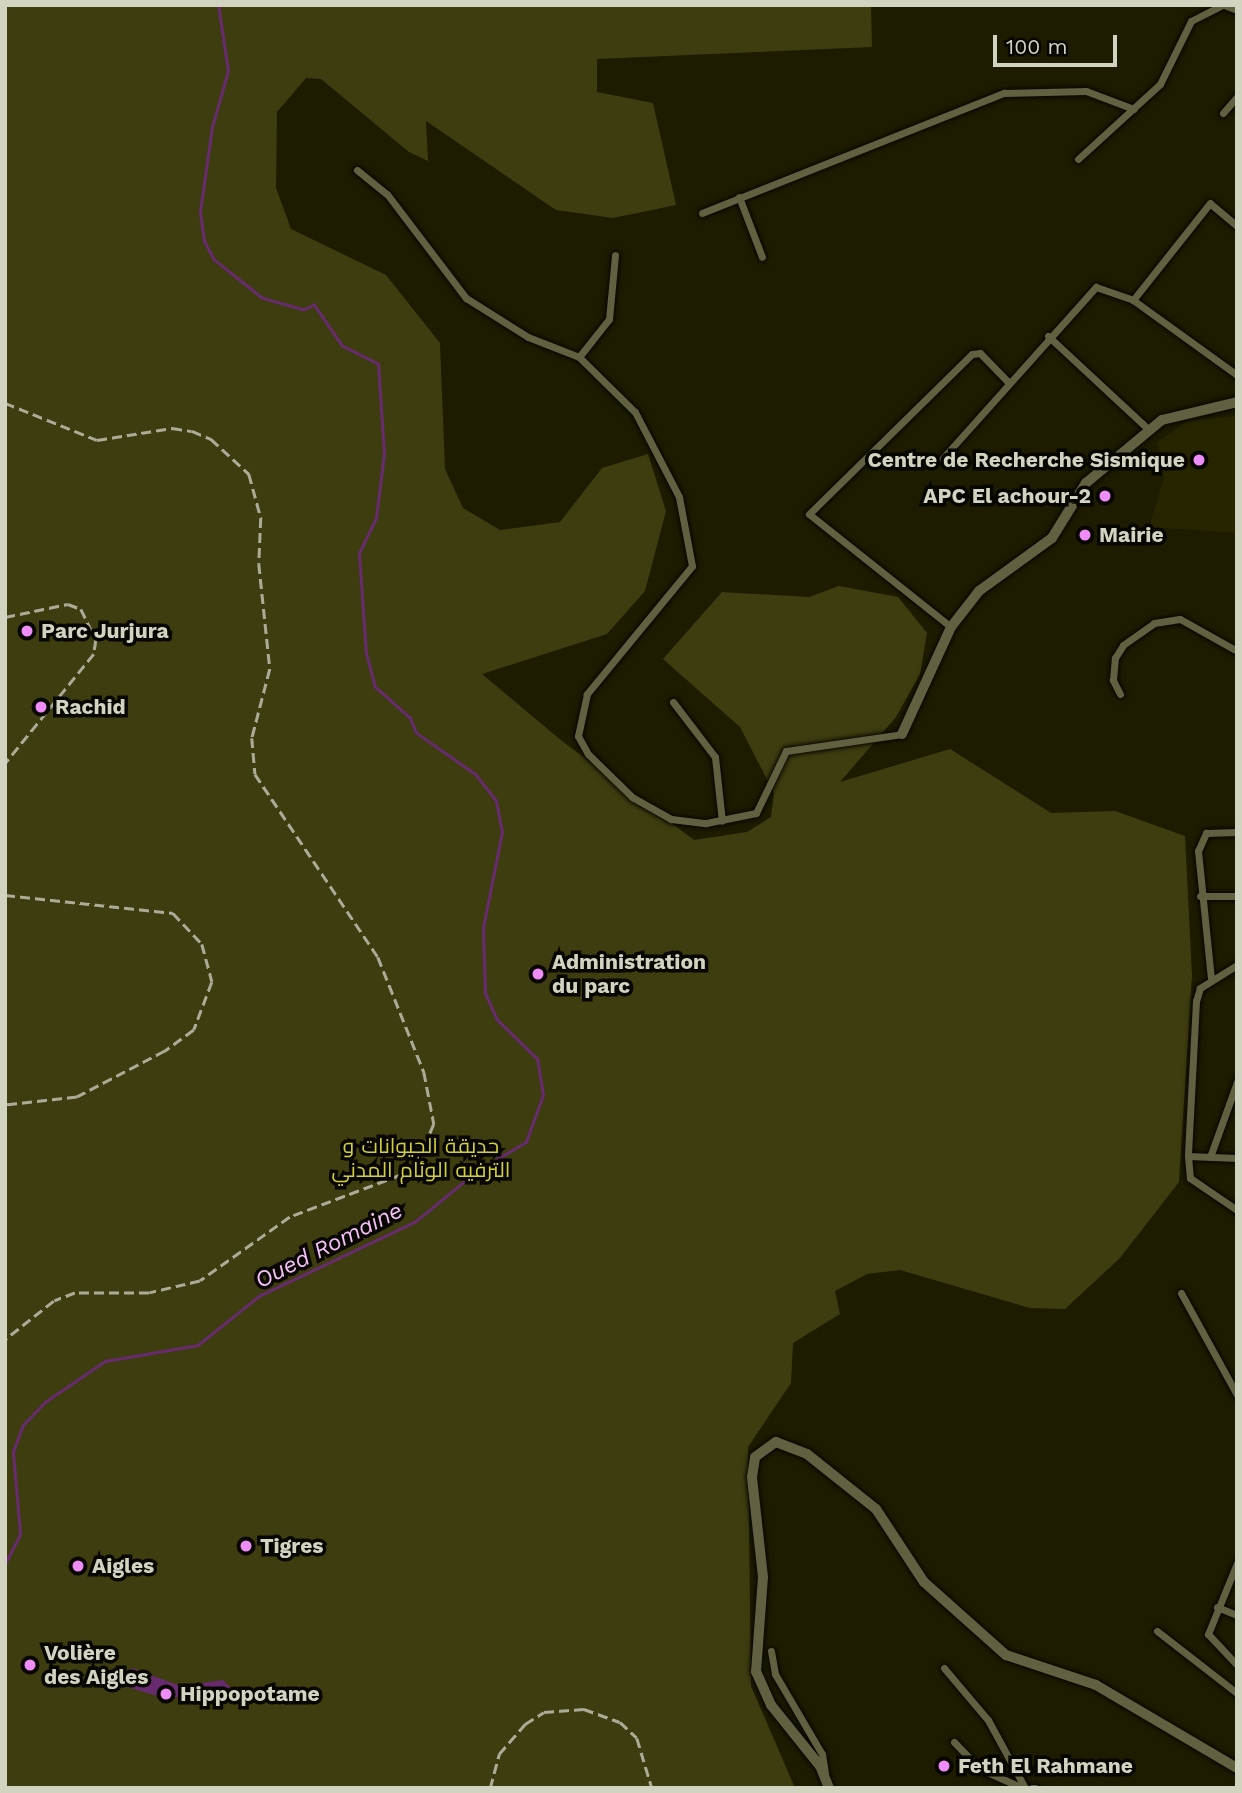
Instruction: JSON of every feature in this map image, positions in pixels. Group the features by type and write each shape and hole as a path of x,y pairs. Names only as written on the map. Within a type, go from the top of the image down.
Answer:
{"street":[{"path":"1078,159 1134,109 1172,68 1191,21 1223,5 1237,10"},
{"path":"702,212 1004,93 1086,91 1134,109"},
{"path":"1223,113 1237,97"},
{"path":"357,170 387,194 466,298 528,337 579,357 639,417 679,497 695,556 587,694 578,736 632,797 671,819 722,821 745,817 766,803 786,751 902,734 951,627 979,591 1052,538 1086,482 1147,428 1181,411 1237,402"},
{"path":"739,197 762,257"},
{"path":"1133,300 1210,203 1237,226"},
{"path":"579,357 609,319 615,255"},
{"path":"942,460 1007,381 1097,287 1108,286 1133,300 1237,375"},
{"path":"1048,336 1147,428"},
{"path":"951,627 809,514 972,354 980,353 1007,381"},
{"path":"1120,694 1113,680 1115,658 1123,645 1154,623 1180,619 1237,651"},
{"path":"673,702 716,757 722,821"},
{"path":"1211,979 1200,896 1203,835 1237,832"},
{"path":"1200,896 1237,896"},
{"path":"1237,965 1211,979 1196,1001 1188,1156 1190,1178 1237,1210"},
{"path":"1210,1157 1237,1082"},
{"path":"1188,1156 1237,1158"},
{"path":"1181,1293 1237,1395"},
{"path":"827,1782 771,1705 756,1672 763,1577 752,1477 755,1457 776,1442 799,1450 876,1509 924,1582 1006,1655 1096,1685 1236,1763"},
{"path":"1237,1563 1217,1608 1208,1638 1237,1665"},
{"path":"1217,1608 1237,1615"},
{"path":"1157,1631 1237,1693"},
{"path":"771,1651 775,1674 822,1754 827,1782"},
{"path":"944,1668 993,1727 1024,1788"},
{"path":"954,1742 980,1769 1024,1788"}],"shaded area":[{"name":"Centre de Recherche Sismique","path":"1237,416 1237,533 1149,527 1164,478 1157,442 1188,421"},
{"path":"132,1668 180,1686 223,1680 232,1689 202,1698 160,1697 128,1687 121,1679"}],"green space":[{"name":"حديقة الحيوانات و الترفيه الوئام المدني","path":"5,5 871,5 872,47 597,59 597,92 653,103 676,205 613,218 556,210 426,121 428,161 409,152 321,79 306,78 277,112 276,188 291,229 386,275 440,343 445,469 463,508 500,530 560,522 602,468 648,454 666,511 645,591 607,634 482,674 562,741 694,840 747,832 771,817 774,793 740,727 663,659 722,592 809,597 839,586 898,597 927,633 920,674 896,717 840,782 950,749 1051,813 1115,811 1185,836 1192,976 1179,1182 1120,1258 1065,1309 1030,1308 900,1270 867,1274 835,1291 840,1314 793,1343 791,1383 748,1447 751,1686 795,1788 5,1788"}],"waterway":[{"name":"Oued Romaine","path":"5,1564 20,1534 13,1452 23,1425 45,1402 105,1361 198,1345 259,1296 416,1221 478,1170 526,1142 543,1095 537,1059 497,1020 485,993 483,928 502,832 496,801 476,775 416,733 410,718 375,687 366,654 359,553 376,518 384,454 378,364 342,346 314,305 304,310 262,298 214,260 204,241 200,212 212,127 228,71 218,5"}],"railway":[{"path":"5,403 97,440 172,428 192,431 211,439 249,474 261,518 259,564 270,669 252,738 255,774 378,957 424,1072 434,1124 419,1160 401,1175 290,1217 200,1281 149,1293 75,1293 54,1301 5,1340"},
{"path":"5,617 68,604 81,609 96,640 94,654 5,764"},
{"path":"5,895 173,913 202,944 212,982 194,1030 165,1051 77,1097 5,1105"},
{"path":"490,1788 499,1754 525,1724 544,1712 584,1709 620,1722 637,1738 652,1788"}],"place":[{"name":"Centre de Recherche Sismique","path":"1199,460"},
{"name":"APC El achour-2","path":"1105,496"},
{"name":"Mairie","path":"1085,535"},
{"name":"Parc Jurjura","path":"27,631"},
{"name":"Rachid","path":"41,707"},
{"name":"Administration du parc","path":"538,974"},
{"name":"Tigres","path":"246,1546"},
{"name":"Aigles","path":"78,1566"},
{"name":"Volière des Aigles","path":"30,1665"},
{"name":"Hippopotame","path":"166,1694"},
{"name":"Feth El Rahmane","path":"944,1766"}]}
